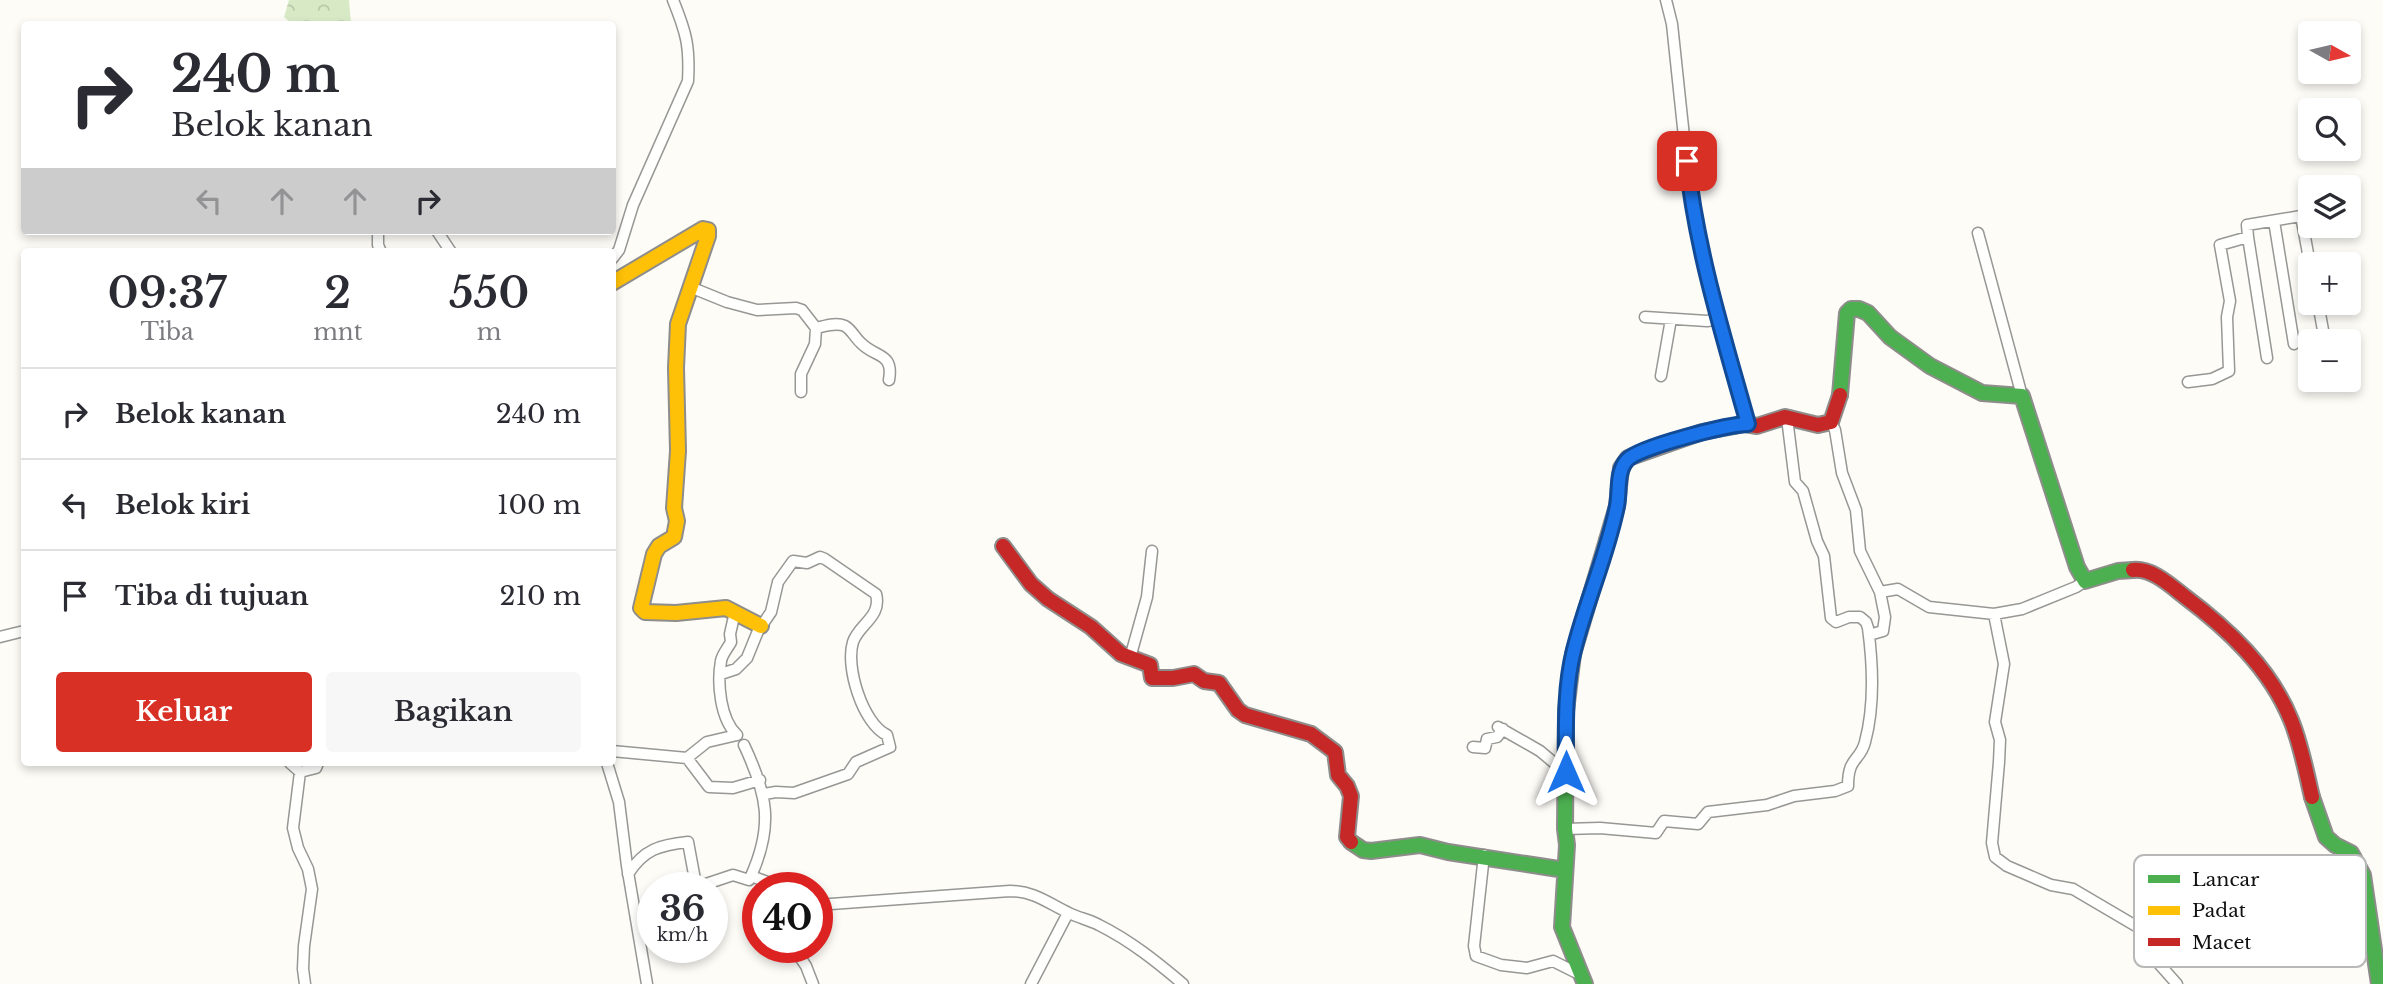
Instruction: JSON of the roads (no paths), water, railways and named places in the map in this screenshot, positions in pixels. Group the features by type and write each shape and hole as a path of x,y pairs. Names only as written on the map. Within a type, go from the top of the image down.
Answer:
{"street":[{"path":"616,254 634,205 688,81 687,34 673,0"},
{"path":"1666,0 1672,24 1689,184 1718,319 1748,424"},
{"path":"2267,359 2248,225 2301,216 2308,252"},
{"path":"2274,220 2294,344"},
{"path":"616,281 705,228 708,230 680,315 676,368 678,451 674,508 677,528 674,537 659,546 654,554 641,608 645,612 659,613 726,608 761,626"},
{"path":"1978,233 2022,396 2077,567 2084,581"},
{"path":"2188,382 2212,379 2229,371 2227,317 2230,301 2220,246 2248,237"},
{"path":"690,287 727,302 757,310 802,310 816,328 815,344 801,374 801,392"},
{"path":"1831,422 1842,376 1846,319 1851,309 1868,313 1890,337 1930,366 1982,393 2022,396"},
{"path":"1645,317 1707,321 1718,319"},
{"path":"1661,376 1671,319"},
{"path":"816,328 839,325 847,327 863,345 888,361 889,380"},
{"path":"1583,979 1562,927 1567,845 1566,711 1573,654 1617,506 1621,468 1628,458 1702,432 1748,424 1756,426 1785,417 1818,425 1831,422"},
{"path":"1565,829 1600,828 1656,833 1664,821 1698,824 1708,812 1767,805 1794,796 1847,788 1849,768 1864,747 1868,730 1872,678 1867,622 1860,617 1849,617 1836,622 1831,618 1823,553 1803,491 1795,482 1787,418"},
{"path":"1831,422 1835,430 1842,473 1856,510 1860,551 1880,592 1884,628 1881,632 1869,635"},
{"path":"1003,546 1038,591 1084,622 1117,651 1151,667 1152,678 1194,674 1204,681 1219,682 1245,715 1311,734 1335,752 1338,775 1348,786 1351,796 1347,837 1359,849 1379,852 1418,845 1565,870"},
{"path":"1129,658 1147,597 1152,551"},
{"path":"720,674 736,668 747,658 761,626 771,612 781,575 795,559 807,563 820,557 825,559 872,591 877,600 866,626 853,642 852,678 875,727 887,735 890,744 887,750 856,762 848,774 794,793 764,794"},
{"path":"1880,592 1898,589 1929,607 1994,614 2022,609 2076,587 2084,581 2118,571 2139,569 2159,577 2206,612 2271,679 2292,721 2319,821 2326,837 2352,855"},
{"path":"616,751 687,758 707,742 737,735 728,722 719,682 722,656 732,642 730,635 734,612"},
{"path":"1994,614 2004,664 1995,722 2000,740 1992,843 1995,858 2051,885 2074,889 2134,925"},
{"path":"0,637 21,632"},
{"path":"1473,747 1485,748 1487,739 1497,737 1500,728 1541,751 1566,772"},
{"path":"744,745 764,794 765,835 752,872"},
{"path":"687,758 709,787 733,788 760,780"},
{"path":"293,766 300,772"},
{"path":"300,772 317,766"},
{"path":"608,766 619,802 647,984"},
{"path":"300,772 293,828 298,848 308,869 312,889 304,946 305,984"},
{"path":"628,874 636,861 655,847 688,842 696,885 733,875 742,879"},
{"path":"1485,855 1474,946 1476,956 1501,965 1527,968 1552,961 1583,979"},
{"path":"833,904 1018,891 1047,900 1068,913 1098,925 1133,945 1183,984"},
{"path":"2366,895 2379,984"},
{"path":"1031,984 1068,913"},
{"path":"804,963 813,984"},
{"path":"2162,967 2177,984"}]}
